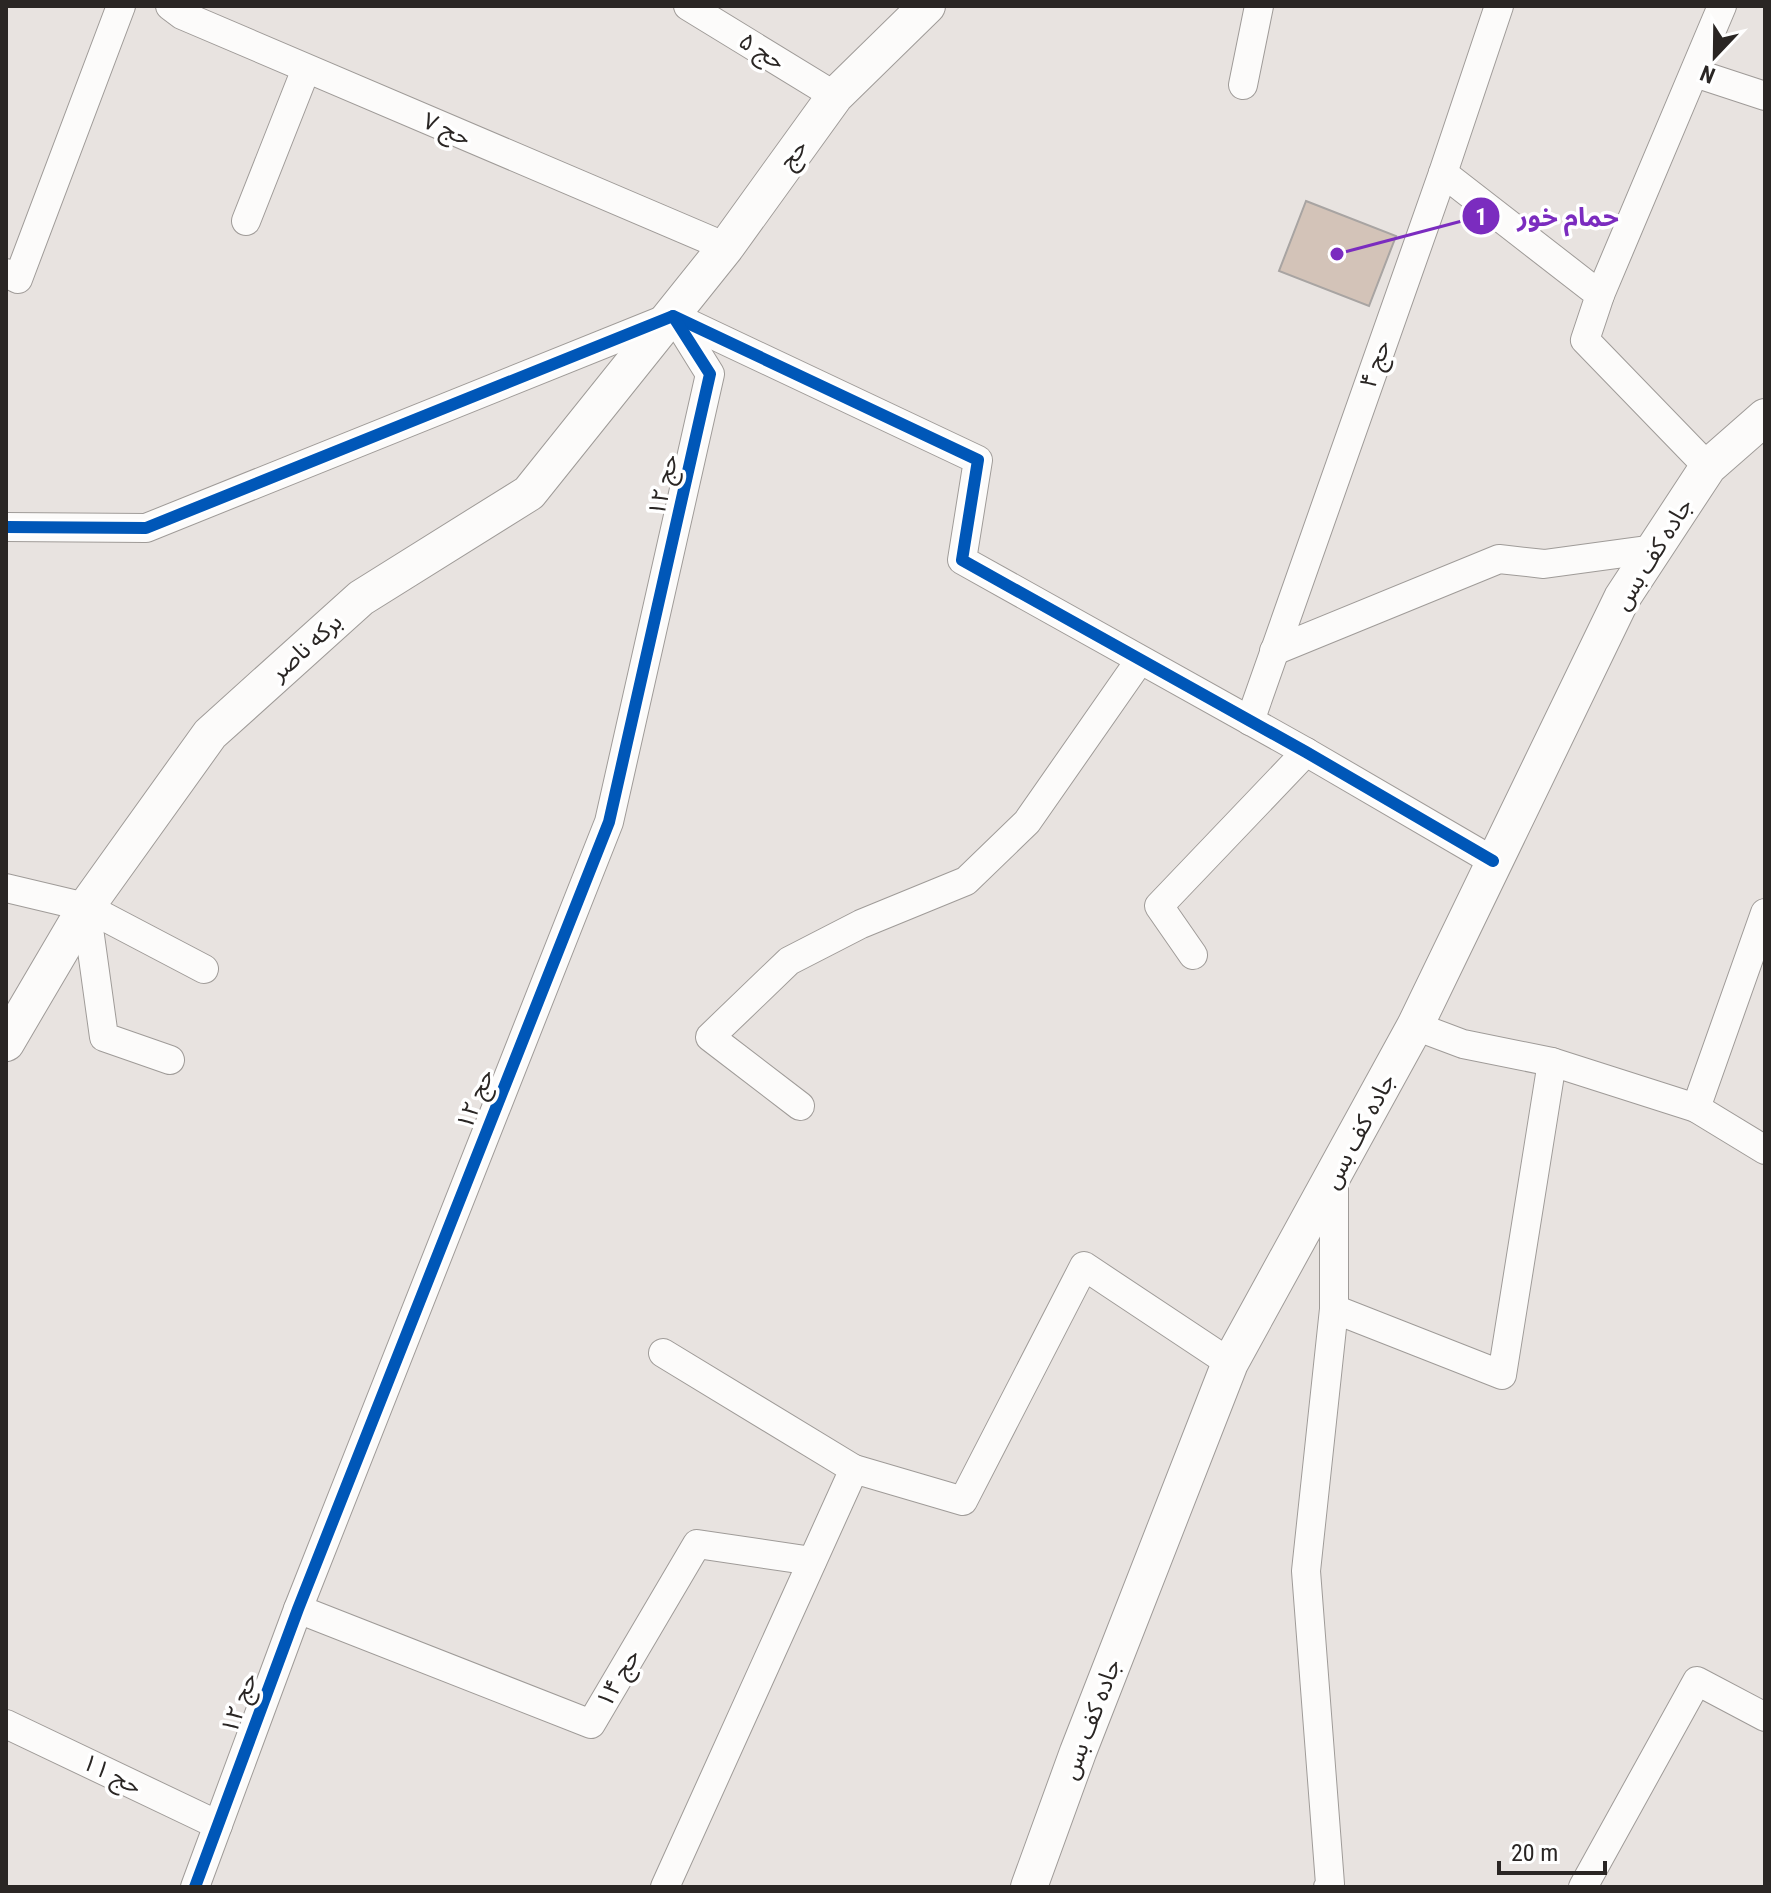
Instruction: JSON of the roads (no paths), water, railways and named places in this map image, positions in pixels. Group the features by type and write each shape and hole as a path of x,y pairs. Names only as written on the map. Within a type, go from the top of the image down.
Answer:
{"street":[{"path":"6,273 18,279 121,6"},
{"name":"حج ۵","path":"688,6 835,96"},
{"name":"حج","path":"673,316 835,96 927,6"},
{"path":"1243,85 1259,6"},
{"name":"حج ۴","path":"1250,721 1499,6"},
{"path":"1708,467 1585,340 1600,295 1722,6"},
{"name":"حج ۷","path":"179,9 306,69 726,247"},
{"path":"246,221 306,69"},
{"path":"1695,73 1765,96"},
{"path":"1443,173 1600,295"},
{"path":"6,527 146,528 673,316 978,460 962,560 1306,752 1493,861"},
{"name":"برکه ناصر","path":"6,1043 86,907 210,734 361,598 529,493 673,316"},
{"name":"حج ۱۲","path":"195,1887 298,1609 609,822 710,374 673,316"},
{"name":"جاده کف بس","path":"1029,1887 1078,1752 1230,1363 1415,1026 1622,598 1708,467 1765,417"},
{"path":"1274,651 1499,559 1544,564 1654,549"},
{"path":"800,1106 710,1037 789,961 861,924 966,881 1027,822 1140,660"},
{"path":"1193,955 1159,906 1306,752"},
{"path":"6,888 86,907 204,969"},
{"path":"86,907 104,1037 170,1060"},
{"path":"1696,1108 1765,913"},
{"path":"1415,1026 1463,1044 1552,1062 1696,1108 1765,1150"},
{"path":"1334,1309 1502,1375 1552,1062"},
{"path":"1331,1886 1306,1571 1334,1309 1334,1177"},
{"path":"663,1353 854,1469 963,1501 1084,1266 1230,1363"},
{"path":"665,1887 854,1469"},
{"name":"حج ۱۴","path":"298,1609 591,1724 697,1544 812,1561"},
{"path":"1583,1887 1697,1681 1765,1717"},
{"name":"حج ۱۱","path":"6,1724 218,1825"}],"place":[{"name":"حمام خور","path":"1337,254"}]}
